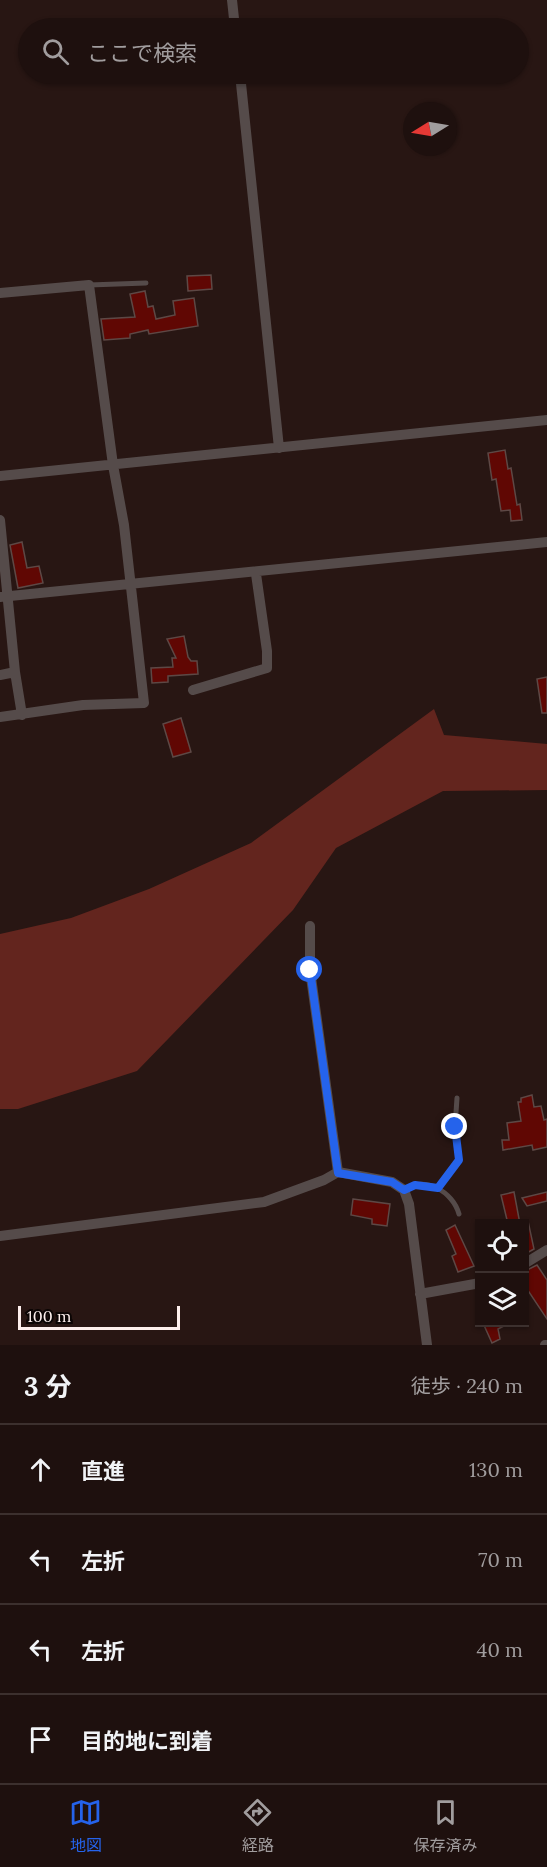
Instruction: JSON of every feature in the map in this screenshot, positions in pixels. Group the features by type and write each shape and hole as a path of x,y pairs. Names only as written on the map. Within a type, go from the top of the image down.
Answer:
{"street":[{"path":"232,0 234,18"},
{"path":"241,84 279,448"},
{"path":"0,293 89,285 113,465 124,525 129,586 144,702 83,705 0,717"},
{"path":"0,476 547,420"},
{"path":"0,520 4,597 22,715"},
{"path":"4,597 256,574 547,542"},
{"path":"193,690 267,668 267,651 256,574"},
{"path":"0,675 15,672"},
{"path":"310,926 310,970 338,1173"},
{"path":"0,1236 264,1202 338,1173 392,1182 404,1190 409,1204 428,1345"},
{"path":"529,1261 547,1250"},
{"path":"420,1294 475,1284"}],"lane":[{"path":"89,285 146,283"},
{"path":"438,1188 459,1160 455,1127 457,1098"},
{"path":"404,1190 415,1185 438,1188 449,1194 459,1214"}],"shaded area":[{"path":"434,709 444,735 547,744 547,790 443,791 336,848 293,910 137,1071 18,1109 0,1109 0,934 71,918 149,889 251,843"}],"building":[{"path":"211,275 212,289 188,291 187,276"},
{"path":"145,291 148,307 153,306 156,319 175,315 173,301 194,298 198,326 149,334 148,330 130,334 130,338 104,340 101,319 135,317 130,294"},
{"path":"505,450 508,469 511,468 517,505 520,504 522,520 511,521 510,510 501,511 496,479 492,480 488,453"},
{"path":"22,542 27,568 39,566 43,583 18,588 10,545"},
{"path":"184,636 188,657 191,661 197,661 198,674 168,676 168,682 152,683 151,668 173,667 172,658 176,658 167,639"},
{"path":"547,677 547,713 542,713 537,679"},
{"path":"181,718 191,752 173,757 163,724"},
{"path":"532,1095 534,1107 541,1106 544,1120 547,1119 547,1147 533,1150 532,1145 503,1150 502,1140 509,1140 507,1123 521,1121 518,1102 521,1102 521,1098"},
{"path":"514,1192 519,1219 507,1219 501,1195"},
{"path":"547,1192 547,1201 527,1206 522,1198"},
{"path":"353,1199 390,1204 387,1226 372,1224 372,1219 351,1215"},
{"path":"455,1225 474,1266 458,1272 452,1256 456,1254 446,1230"},
{"path":"529,1226 534,1249 529,1252"},
{"path":"537,1265 547,1280 547,1319 529,1292 529,1269"},
{"path":"485,1327 502,1327 498,1329 500,1339 492,1343"}],"route":[{"path":"310,970 338,1173 392,1182 404,1190 415,1185 438,1188 459,1160 455,1127"}]}
